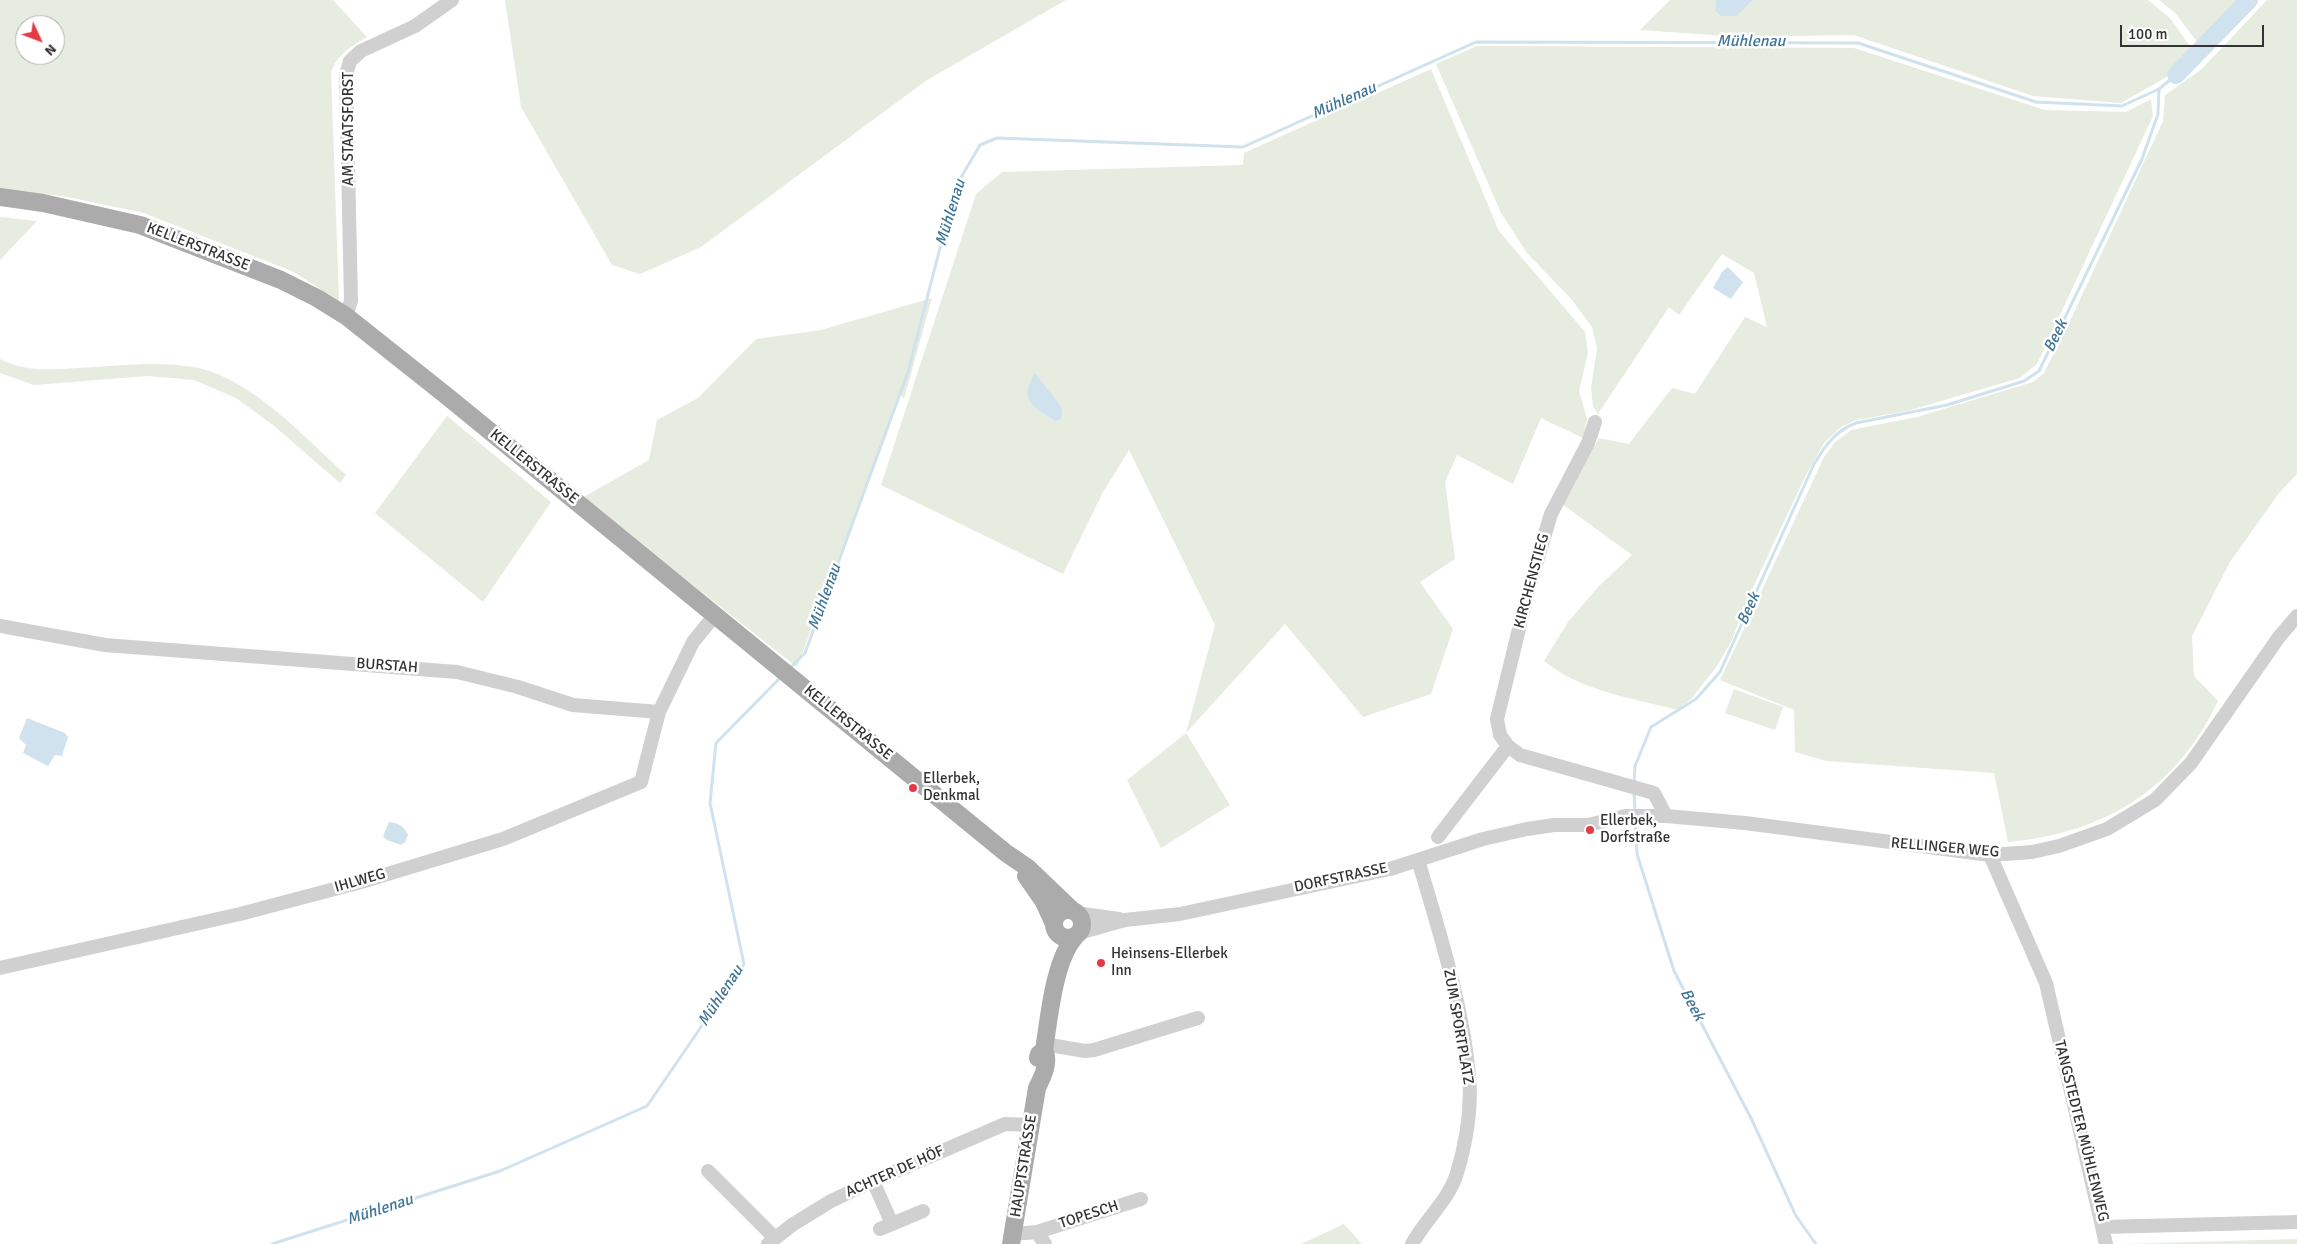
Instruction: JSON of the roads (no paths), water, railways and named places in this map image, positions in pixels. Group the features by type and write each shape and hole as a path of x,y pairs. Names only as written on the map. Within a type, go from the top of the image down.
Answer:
{"main road":[{"name":"KELLERSTRASSE","path":"0,198 43,203 140,225 281,280 317,298 346,316 398,356 1006,853 1028,868 1074,912"},
{"name":"KELLERSTRASSE","path":"1006,853 1033,884 1055,927"},
{"path":"1074,912 1081,920 1077,935 1062,937 1055,927 1060,913 1074,912"},
{"name":"HAUPTSTRASSE","path":"1051,1004 1055,927"},
{"name":"HAUPTSTRASSE","path":"1012,1239 1037,1088 1035,1076 1039,1054 1044,1047 1051,1004 1064,952 1077,935"}],"street":[{"name":"AM STAATSFORST","path":"346,316 351,301 346,75 350,61 361,51 415,26 452,0"},
{"name":"KIRCHENSTIEG","path":"1508,746 1500,735 1497,719 1528,588 1551,514 1588,443 1595,422"},
{"path":"658,712 693,642 715,615"},
{"name":"RELLINGER WEG","path":"1643,816 1666,816 1745,823 1990,855 2032,852 2059,846 2107,829 2155,800 2191,763 2279,637 2297,616"},
{"name":"BURSTAH","path":"0,626 105,645 457,672 518,687 573,705 658,712"},
{"name":"IHLWEG","path":"0,968 240,914 361,882 504,839 641,782 658,712"},
{"path":"1438,837 1508,746 1520,755 1654,793 1666,816"},
{"name":"DORFSTRASSE","path":"1077,935 1125,920 1180,914 1390,869 1483,839 1554,825 1588,825 1602,823 1610,818 1643,816"},
{"name":"TANGSTEDTER MÜHLENWEG","path":"1990,855 2046,983 2102,1228 2297,1222"},
{"name":"ZUM SPORTPLATZ","path":"1412,1244 1444,1198 1456,1175 1469,1100 1469,1075 1450,975 1418,860"},
{"name":"DORFSTRASSE","path":"1074,912 1125,920"},
{"path":"1044,1047 1084,1051 1094,1050 1198,1018"},
{"name":"ACHTER DE HÖF","path":"772,1241 831,1201 873,1181 1005,1124 1031,1125"},
{"path":"708,1171 772,1241"},
{"path":"873,1181 886,1227 923,1211"},
{"name":"TOPESCH","path":"1012,1239 1142,1199"},
{"path":"2102,1228 2106,1244"},
{"name":"TOPESCH","path":"1037,1232 1045,1244"}],"water":[{"path":"1716,0 1753,0 1736,16 1721,16 1715,10"},
{"path":"1728,267 1743,282 1731,299 1713,288 1722,272"},
{"path":"1035,373 1062,408 1061,419 1055,421 1030,402 1028,391"},
{"path":"27,718 65,733 68,737 62,756 55,755 48,766 23,753 26,745 19,738"},
{"path":"389,822 403,827 408,835 405,842 401,845 387,840 383,836"}],"waterway":[{"name":"Mühlenau","path":"2176,75 2249,0"},
{"name":"Mühlenau","path":"789,669 805,653 908,372 956,186 980,145 997,138 1243,147 1476,42 1858,43 2036,102 2122,106 2159,89 2176,75"},
{"name":"Beek","path":"1634,784 1635,766 1651,727 1696,699 1720,672 1814,464 1831,440 1842,430 1856,423 1947,405 2024,381 2039,371 2142,159 2158,114 2159,89"},
{"name":"Mühlenau","path":"272,1244 500,1171 647,1106 744,964 710,803 716,743 781,677"},
{"name":"Beek","path":"1634,790 1635,812"},
{"name":"Beek","path":"1635,820 1637,854 1674,971 1752,1120 1796,1216 1816,1244"}],"place":[{"name":"Ellerbek, Denkmal","path":"913,788"},
{"name":"Ellerbek, Dorfstraße","path":"1590,830"},
{"name":"Heinsens-Ellerbek Inn","path":"1101,963"}]}
